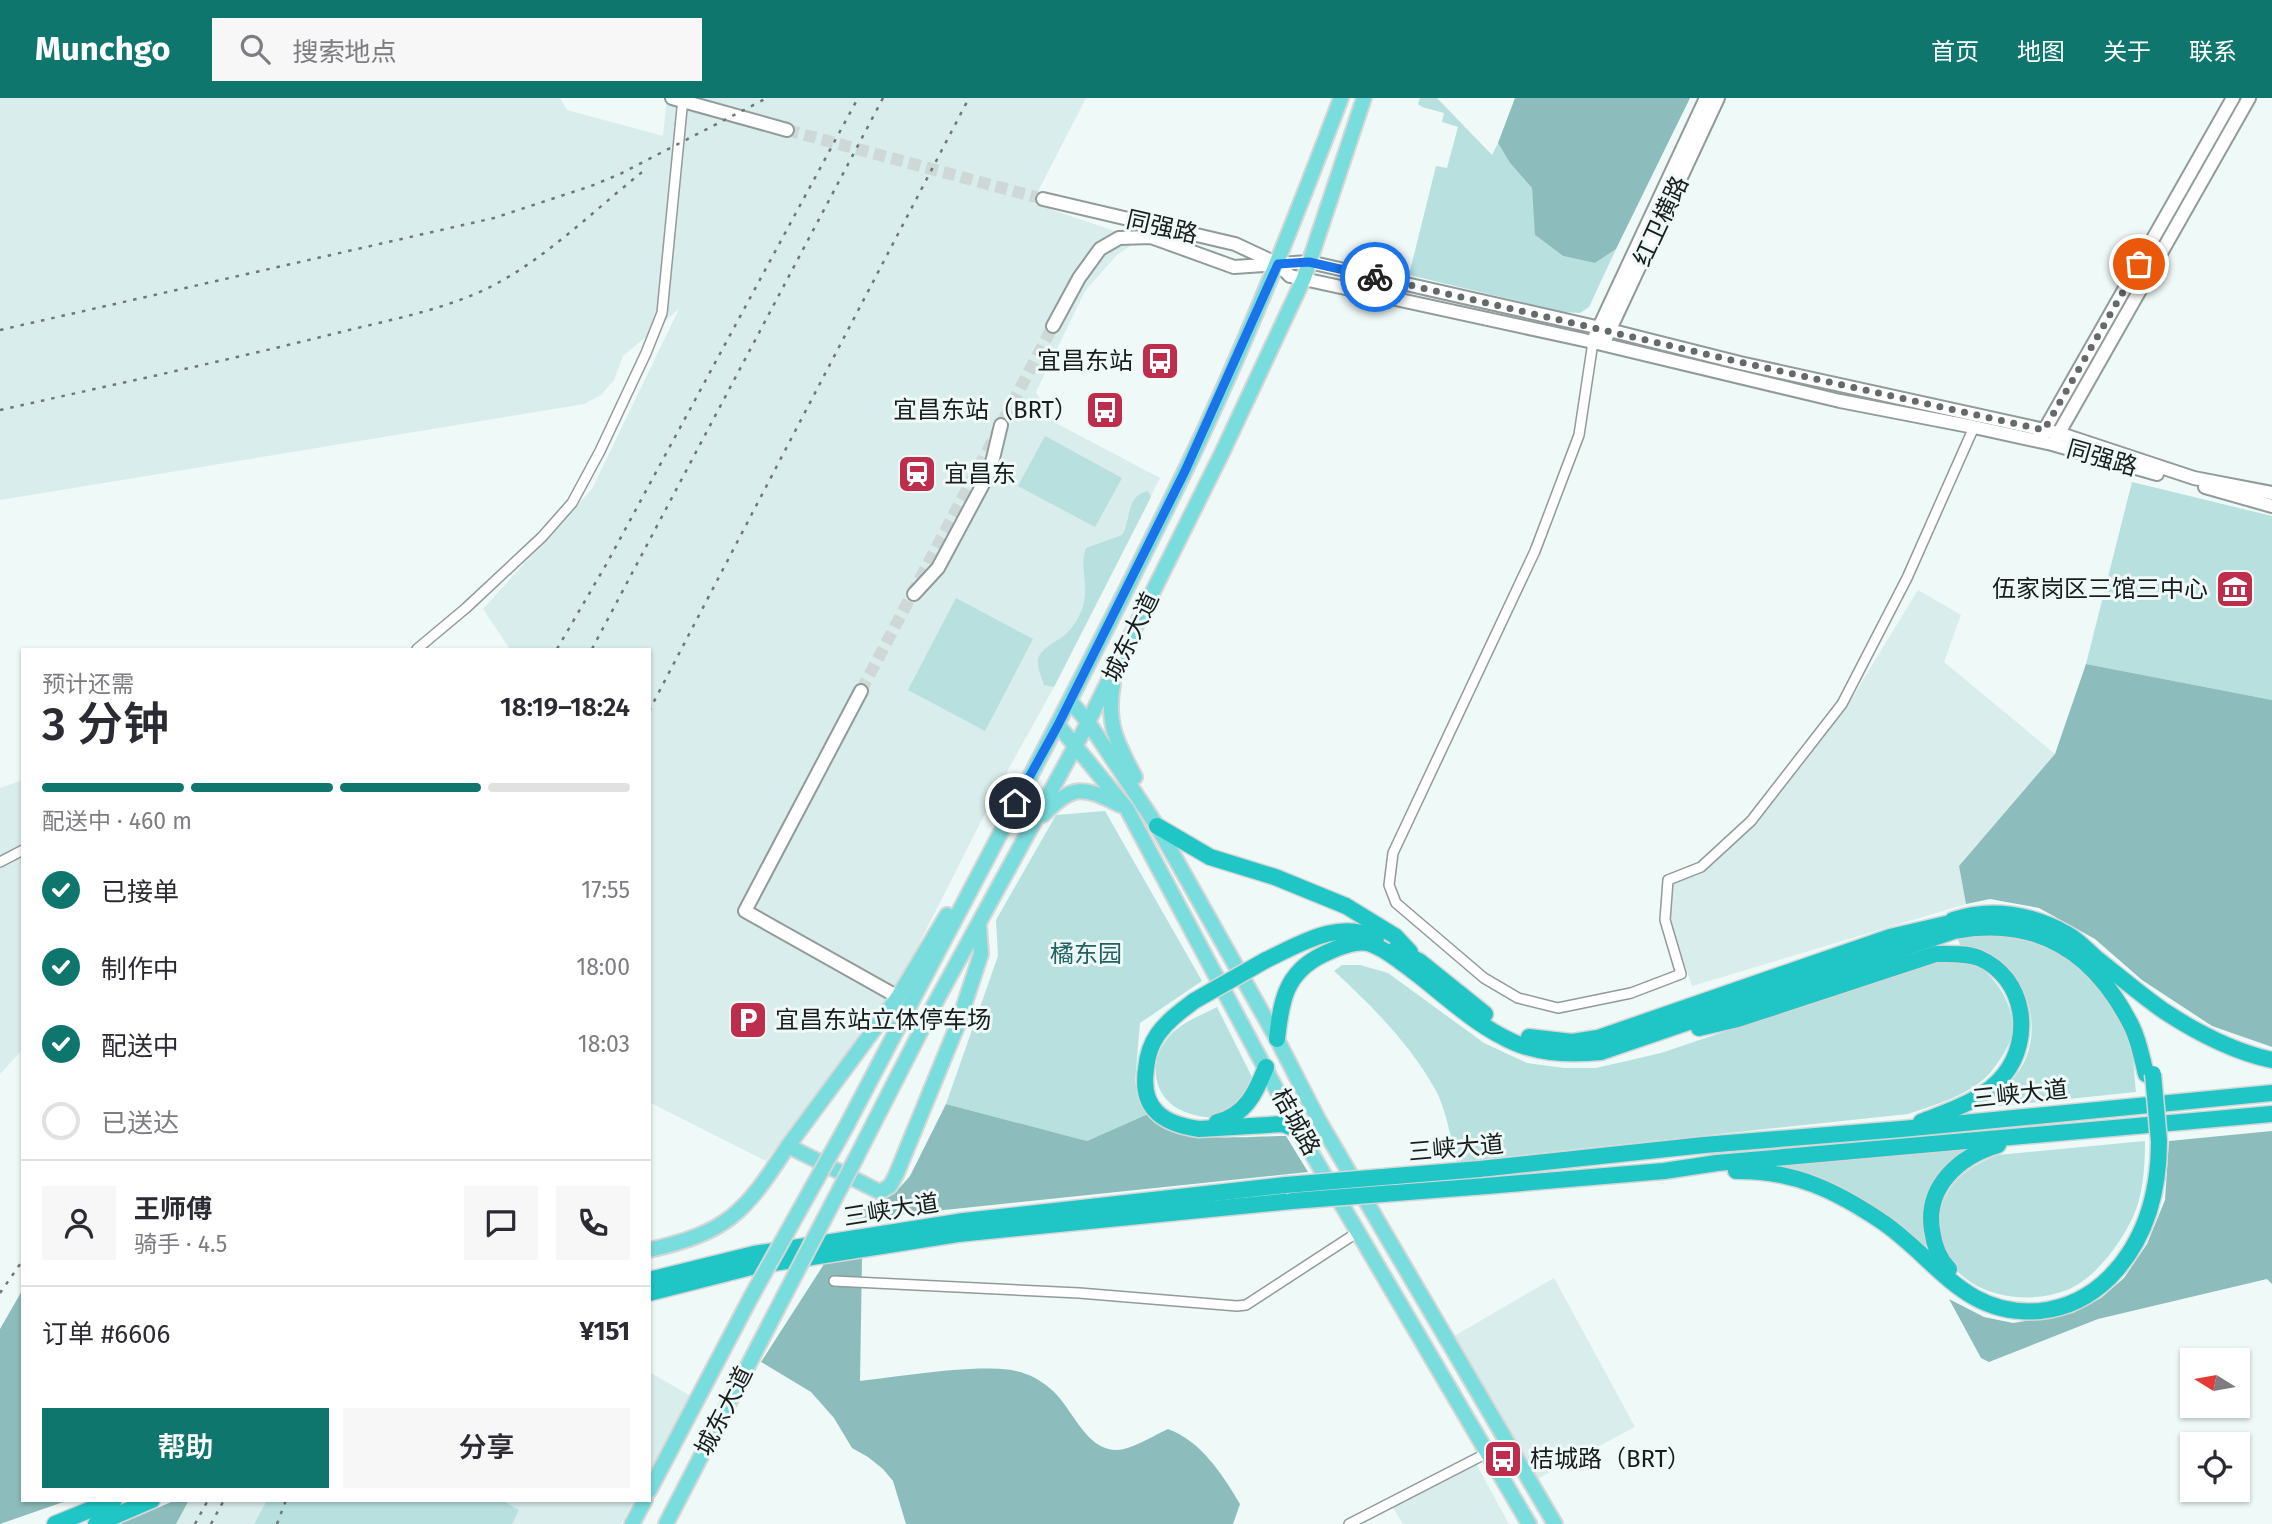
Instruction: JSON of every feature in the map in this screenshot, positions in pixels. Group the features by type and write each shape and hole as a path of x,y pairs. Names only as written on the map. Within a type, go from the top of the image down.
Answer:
{"highway":[{"path":"1157,826 1210,856 1275,877 1346,906 1395,936 1419,961 1486,1015 1531,1038 1572,1042 1598,1038 1890,937 1973,913 2004,913 2036,920 2068,934 2187,1025 2272,1060"},
{"path":"1664,1171 1757,1170 1796,1177 1827,1189 1884,1223 1958,1286 1979,1301 1997,1308 2024,1312 2059,1307 2098,1289 2123,1264 2138,1239 2154,1196 2159,1170 2150,1074 2142,1033 2126,1000 2104,971 2085,952 2065,938 2004,918 1943,923"},
{"path":"1601,1052 1954,931 1980,926 2004,928 2050,939 2080,956 2111,990 2134,1030 2150,1074"},
{"path":"1298,1130 1283,1124 1199,1129 1185,1127 1161,1117 1153,1109 1144,1089 1147,1058 1156,1036 1171,1019 1196,1003 1321,935 1350,932 1370,936 1419,961"},
{"path":"1268,963 1325,940 1351,938 1365,942 1387,952 1505,1039 1529,1048 1577,1054 1601,1052 1738,1019 1936,954 1960,954 1978,958 1995,968 2016,995 2022,1013 2022,1035 2015,1059 1987,1092 1956,1108 1902,1129"},
{"path":"1277,1039 1280,1012 1287,987 1296,972 1323,955 1350,944 1365,942"},
{"path":"1196,1003 1177,1021 1153,1056 1151,1088 1154,1100 1163,1110 1184,1121 1199,1123 1228,1119 1247,1105 1258,1089 1266,1067"},
{"name":"三峡大道","path":"651,1292 754,1266 958,1234 1479,1169 1704,1145 1902,1129 2272,1093"},
{"name":"三峡大道","path":"651,1280 754,1254 964,1222 1289,1193 1486,1186 2272,1114"},
{"path":"2030,1135 1982,1150 1956,1166 1942,1181 1933,1202 1931,1222 1937,1253 1956,1278 1989,1297 2009,1302 2039,1304 2064,1299 2083,1290 2099,1278 2117,1258 2130,1239 2144,1203 2155,1141"},
{"path":"55,1524 109,1502"},
{"path":"96,1524 147,1502"}],"main road":[{"name":"城东大道","path":"651,1487 751,1297 847,1125 1058,725 1185,471 1278,264 1341,98"},
{"name":"城东大道","path":"666,1524 933,1007 1088,722 1222,453 1304,278 1364,98"},
{"name":"红卫横路","path":"1598,343 1706,98"},
{"name":"红卫横路","path":"1604,329 1718,98"},
{"path":"2041,436 2233,98"},
{"path":"2055,439 2249,98"},
{"path":"680,99 787,130"},
{"name":"同强路","path":"1043,199 1235,244 1278,264 1290,276 1598,343 1840,401 1974,427 2041,436"},
{"path":"1054,326 1094,256 1109,242 1119,238 1151,237 1234,267 1278,264"},
{"name":"同强路","path":"1278,264 1309,262 1604,329 2055,439 2194,478 2272,493"},
{"path":"914,594 938,568 990,471 1001,425"},
{"name":"同强路","path":"2055,439 2272,506"},
{"path":"1117,665 1110,701 1111,726 1157,826"},
{"path":"861,691 745,911 898,997"},
{"name":"桔城路","path":"1070,701 1088,722 1157,826 1277,1039 1318,1119 1555,1524"},
{"name":"桔城路","path":"1058,725 1127,809 1298,1130 1529,1524"},
{"path":"651,1249 700,1236 727,1222 756,1193 898,997 1028,778"},
{"path":"1030,829 1057,801 1072,792 1087,790 1127,809"},
{"path":"788,1146 880,1192 890,1186 958,1024 981,954 979,924"},
{"path":"632,1524 644,1502"}],"street":[{"path":"418,648 467,608 542,537 572,503 600,451 662,313 680,99"},
{"path":"1598,343 1579,435 1535,551 1393,853 1389,885 1396,903 1484,978 1518,998 1558,1008 1631,993 1681,974 1665,920 1668,880 1701,867 1751,821 1842,704 1907,578 1974,427"},
{"path":"0,862 21,851"},
{"path":"834,1281 1079,1293 1237,1306 1247,1305 1358,1232"},
{"path":"1349,1524 1487,1454"}],"shaded area":[{"name":"宜昌东","path":"0,98 560,98 567,110 663,136 667,98 1086,98 1032,203 1159,246 1133,244 1117,255 1085,291 1036,392 1052,421 1160,478 901,979 766,1161 651,1103 651,648 509,648 483,609 592,489 679,309 623,356 614,380 601,395 584,404 0,500"},
{"path":"1515,98 1690,98 1616,249 1595,263 1563,256 1535,235 1532,188 1510,163 1498,143"},
{"path":"1918,590 1961,615 1944,662 2055,754 1959,866 1966,904 1692,986 1669,918 1672,883 1701,871 1751,827 1846,708"},
{"path":"2086,664 2272,700 2272,1047 2212,1026 2142,980 2095,939 2039,908 1990,899 1966,904 1959,866 2055,754"},
{"path":"21,781 21,1051 0,1074 0,788"},
{"path":"946,1104 1087,1141 1148,1114 1160,1126 1185,1135 1286,1136 1308,1172 849,1220 851,1211 894,1194 910,1176"},
{"path":"2272,1131 2272,1284 2267,1279 2098,1319 1989,1362 1981,1358 1949,1299 1984,1317 2013,1323 2073,1313 2101,1298 2124,1278 2147,1244 2165,1200 2169,1141"},
{"path":"862,1258 860,1381 970,1369 1011,1370 1026,1374 1053,1391 1091,1439 1111,1450 1124,1449 1168,1429 1180,1434 1210,1460 1240,1504 1233,1524 906,1524 893,1481 883,1469 852,1448 834,1418 811,1392 761,1362 826,1261"},
{"path":"1554,1278 1635,1427 1535,1480 1451,1338"},
{"path":"21,1292 21,1502 63,1502 0,1524 0,1329"},
{"path":"651,1373 691,1396 651,1468"},
{"path":"1474,1460 1509,1524 1403,1524 1390,1503"},
{"path":"171,1502 188,1502 176,1524 120,1524"},
{"path":"188,1502 266,1502 254,1524 176,1524"},
{"path":"505,1502 633,1502 621,1524 512,1524 519,1510"}],"green space":[{"path":"1420,98 1437,98 1492,155 1498,143 1510,163 1532,188 1536,236 1563,256 1595,263 1616,249 1589,307 1580,313 1563,312 1409,275 1436,166 1447,168 1458,127 1442,122 1444,113 1418,104"},
{"path":"1045,436 1122,478 1095,527 1018,486"},
{"name":"伍家岗区三馆三中心","path":"2132,482 2272,516 2272,700 2086,664"},
{"path":"1148,491 1151,497 1054,687 1044,685 1038,658 1045,649 1070,630 1083,605 1083,564 1086,548 1122,535 1132,503"},
{"path":"956,598 1033,639 985,731 908,690"},
{"name":"橘东园","path":"1105,811 1202,981 1140,1023 1135,1082 1148,1114 1087,1141 946,1104 998,956 996,920 1056,815"},
{"path":"1981,935 2021,939 2045,945 2071,961 2096,984 2116,1011 2129,1038 2136,1092 1999,1106 1996,1101 2022,1066 2028,1051 2031,1018 2021,987 2001,962 1987,953 1961,948 1958,939"},
{"path":"1946,957 1972,963 1988,974 2006,1000 2012,1020 2010,1041 1994,1069 1982,1081 1952,1098 1908,1114 1457,1162 1442,1105 1425,1072 1389,1026 1334,971 1342,965 1360,965 1388,973 1484,1043 1527,1063 1564,1068 1596,1068 1661,1053"},
{"path":"1217,1007 1252,1077 1238,1101 1217,1115 1205,1117 1188,1113 1168,1101 1157,1082 1157,1061 1172,1033 1190,1020"},
{"path":"2145,1141 2139,1200 2129,1225 2112,1252 2079,1284 2051,1295 2016,1297 1998,1294 1967,1280 1945,1253 1939,1228 1944,1201 1954,1183 1978,1164 1998,1155"},
{"path":"1964,1150 1965,1155 1945,1170 1933,1259 1896,1225 1766,1167"},
{"path":"266,1502 505,1502 519,1510 512,1524 254,1524"}],"tunnel":[{"path":"787,130 1043,199"},
{"path":"861,691 1053,326"}],"railway":[{"path":"0,330 494,218 620,174 767,98"},
{"path":"558,648 607,563 858,98"},
{"path":"593,648 883,98"},
{"path":"651,707 969,98"},
{"path":"0,410 295,343 464,299 522,268 646,169"},
{"path":"0,1293 21,1263"},
{"path":"195,1524 207,1502"},
{"path":"211,1524 223,1502"},
{"path":"277,1524 285,1502"}],"way so far":[{"path":"1375,277 2044,430 2139,264"}],"place":[{"name":"宜昌东站","path":"1160,361"},
{"name":"宜昌东站（BRT）","path":"1105,410"},
{"name":"宜昌东","path":"917,474"},
{"name":"伍家岗区三馆三中心","path":"2235,589"},
{"name":"宜昌东站立体停车场","path":"748,1020"},
{"name":"桔城路（BRT）","path":"1503,1459"}],"route":[{"path":"1015,803 1058,725 1185,471 1278,264 1309,262 1375,277"}]}
